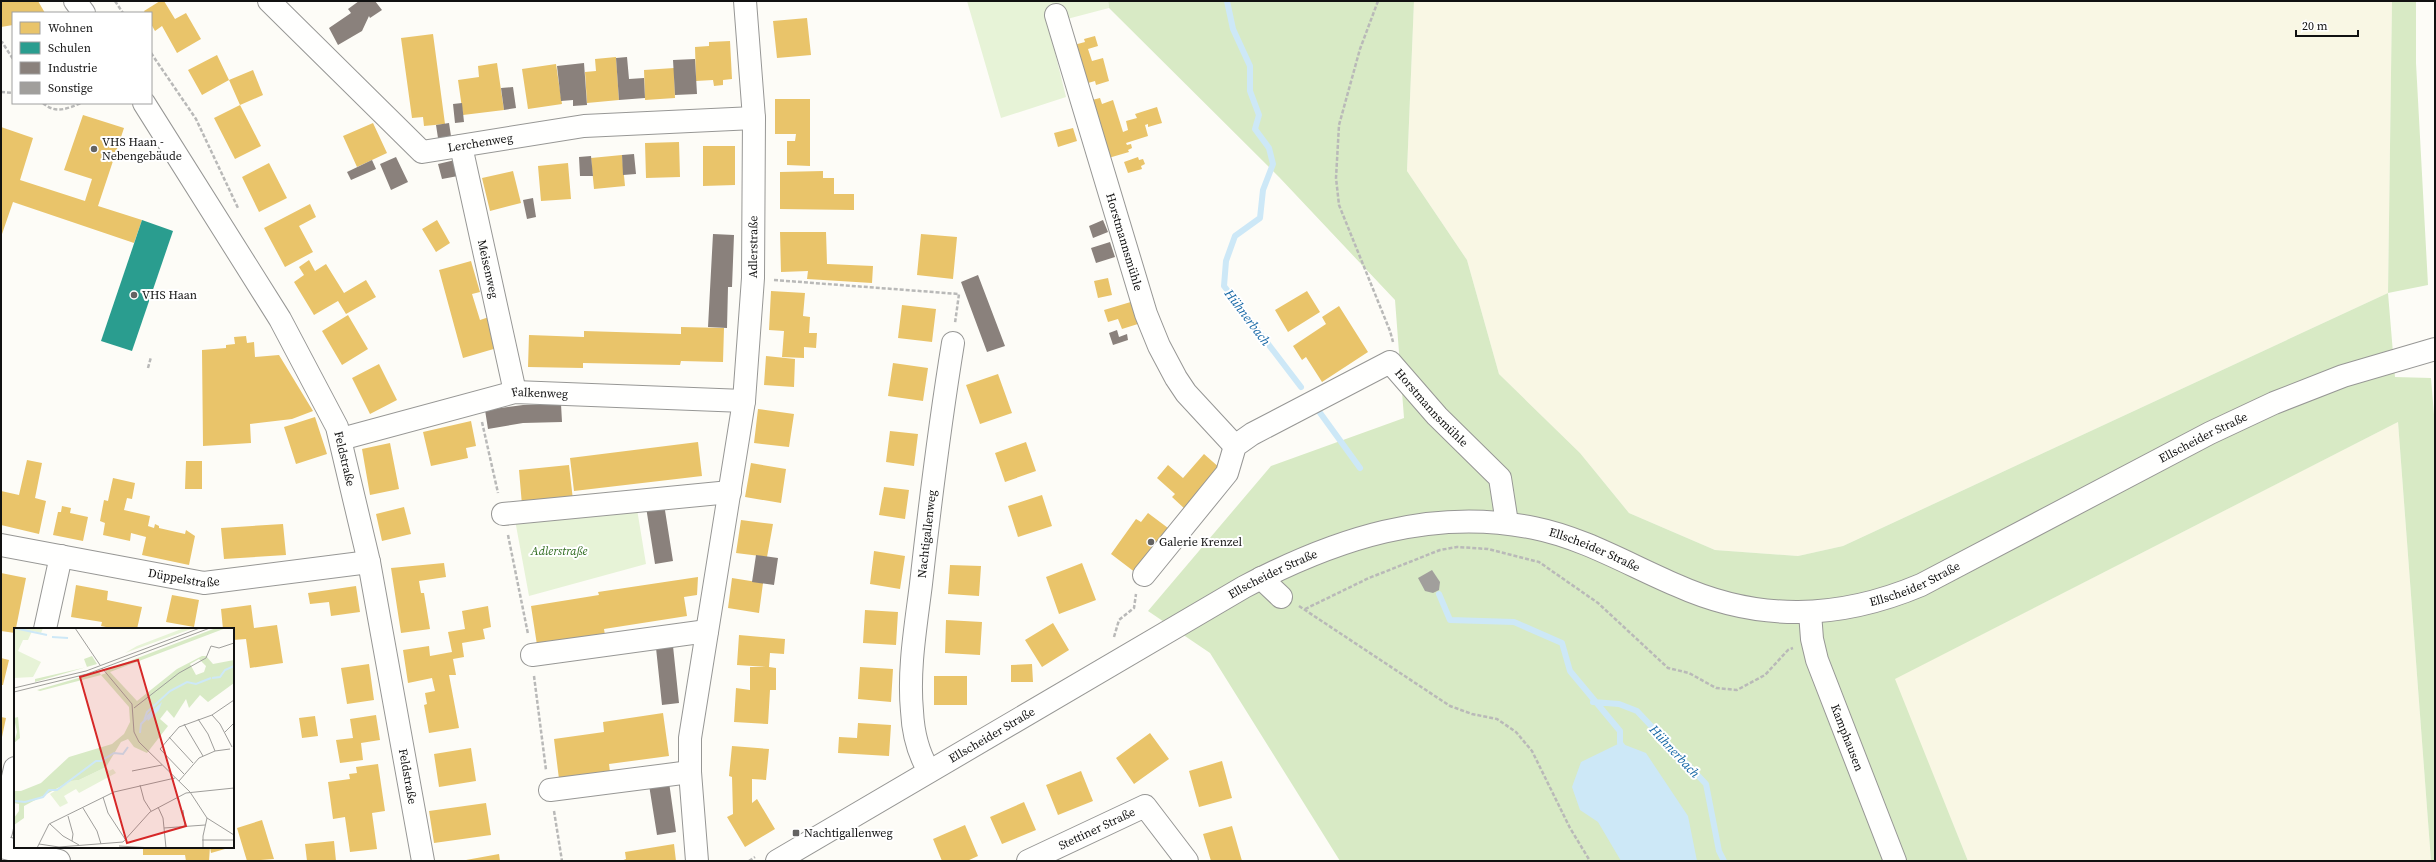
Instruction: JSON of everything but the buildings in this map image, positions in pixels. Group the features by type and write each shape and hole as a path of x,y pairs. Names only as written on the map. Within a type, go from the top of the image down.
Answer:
{"street":[{"path":"76,1 83,12"},
{"name":"Lerchenweg","path":"269,1 422,152 584,126 754,118"},
{"name":"Adlerstraße","path":"697,861 690,772 690,738 744,401 753,278 754,118 745,1"},
{"name":"Horstmannsmühle","path":"1056,15 1146,314 1159,346 1186,393 1235,446 1252,434 1390,362 1437,416 1500,478 1507,523"},
{"name":"Feldstraße","path":"145,104 280,319 337,427 369,562 423,861"},
{"name":"Meisenweg","path":"461,146 515,392"},
{"name":"Nachtigallenweg","path":"929,771 922,759 916,738 911,710 913,652 936,452 953,343"},
{"name":"Ellscheider Straße","path":"777,861 1261,578 1319,551 1380,531 1445,521 1479,520 1507,523 1542,530 1574,540 1677,586 1722,602 1765,611 1810,613 1862,606 1921,586 2210,433 2268,406 2343,376 2435,349"},
{"name":"Falkenweg","path":"341,439 515,392 744,401"},
{"path":"1144,575 1227,473 1235,446"},
{"path":"503,514 730,492"},
{"name":"Düppelstraße","path":"1,545 204,583 369,562"},
{"path":"45,628 61,556"},
{"path":"1261,578 1281,597"},
{"name":"Kamphausen","path":"1810,613 1812,639 1817,660 1895,861"},
{"path":"532,655 707,631"},
{"path":"550,790 690,772"},
{"path":"1,832 14,773"},
{"name":"Stettiner Straße","path":"1028,861 1145,806 1187,861"},
{"path":"1,847 59,861"}],"path":[{"path":"115,1 122,12"},
{"path":"1378,1 1360,49 1339,125 1336,178 1339,205 1390,331 1395,351 1390,362"},
{"path":"1,44 2,42 12,57"},
{"path":"1,92 12,93"},
{"path":"45,104 54,110 64,110 79,104"},
{"path":"753,278 959,294 953,343"},
{"path":"148,368 151,357"},
{"path":"477,402 503,514 532,655 550,790 562,861"},
{"path":"1305,609 1369,578 1440,550 1457,547 1488,549 1538,562 1598,603 1668,668 1689,673 1716,688 1737,690 1765,675 1788,650"},
{"path":"1113,640 1119,620 1134,608 1137,590 1144,575"},
{"path":"1281,597 1305,609 1450,706 1472,714 1498,719 1516,732 1532,751 1570,828 1590,861"}],"shaded area":[{"path":"1414,1 2392,1 2388,293 1843,546 1798,556 1715,550 1629,513 1580,453 1499,374 1467,260 1407,171"},
{"path":"2398,422 2431,861 1968,861 1894,679"}],"green space":[{"path":"967,1 1108,1 1109,8 1048,24 1066,97 1001,118"},
{"path":"1108,1 1414,1 1407,171 1467,260 1499,374 1580,453 1629,513 1715,550 1798,556 1843,546 2388,293 2395,377 2431,378 2435,427 2435,861 2431,861 2398,422 1895,679 1968,861 1340,861 1210,653 1148,611 1271,466 1404,418 1395,300 1279,177 1109,8"},
{"path":"2392,1 2416,1 2416,63 2428,285 2388,293"},
{"name":"Adlerstraße","path":"637,509 646,564 529,596 515,520"}],"water":[{"path":"1620,743 1646,753 1688,816 1697,861 1621,861 1598,822 1580,810 1572,787 1581,762"}],"waterway":[{"name":"Hühnerbach","path":"1227,1 1233,29 1250,66 1250,91 1259,115 1255,129 1269,148 1273,164 1263,190 1260,218 1235,236 1226,261 1224,286 1301,387"},
{"name":"Hühnerbach","path":"1318,410 1360,468"},
{"name":"Hühnerbach","path":"1439,594 1450,620 1514,622 1562,643 1570,671 1620,731 1620,743 1624,749"},
{"name":"Hühnerbach","path":"1593,702 1619,704 1637,711 1706,784 1719,851 1724,861"}],"place":[{"name":"VHS Haan - Nebengebäude","path":"94,149"},
{"name":"VHS Haan","path":"134,295"},
{"name":"Galerie Krenzel","path":"1151,542"},
{"name":"Nachtigallenweg","path":"796,833"}]}
